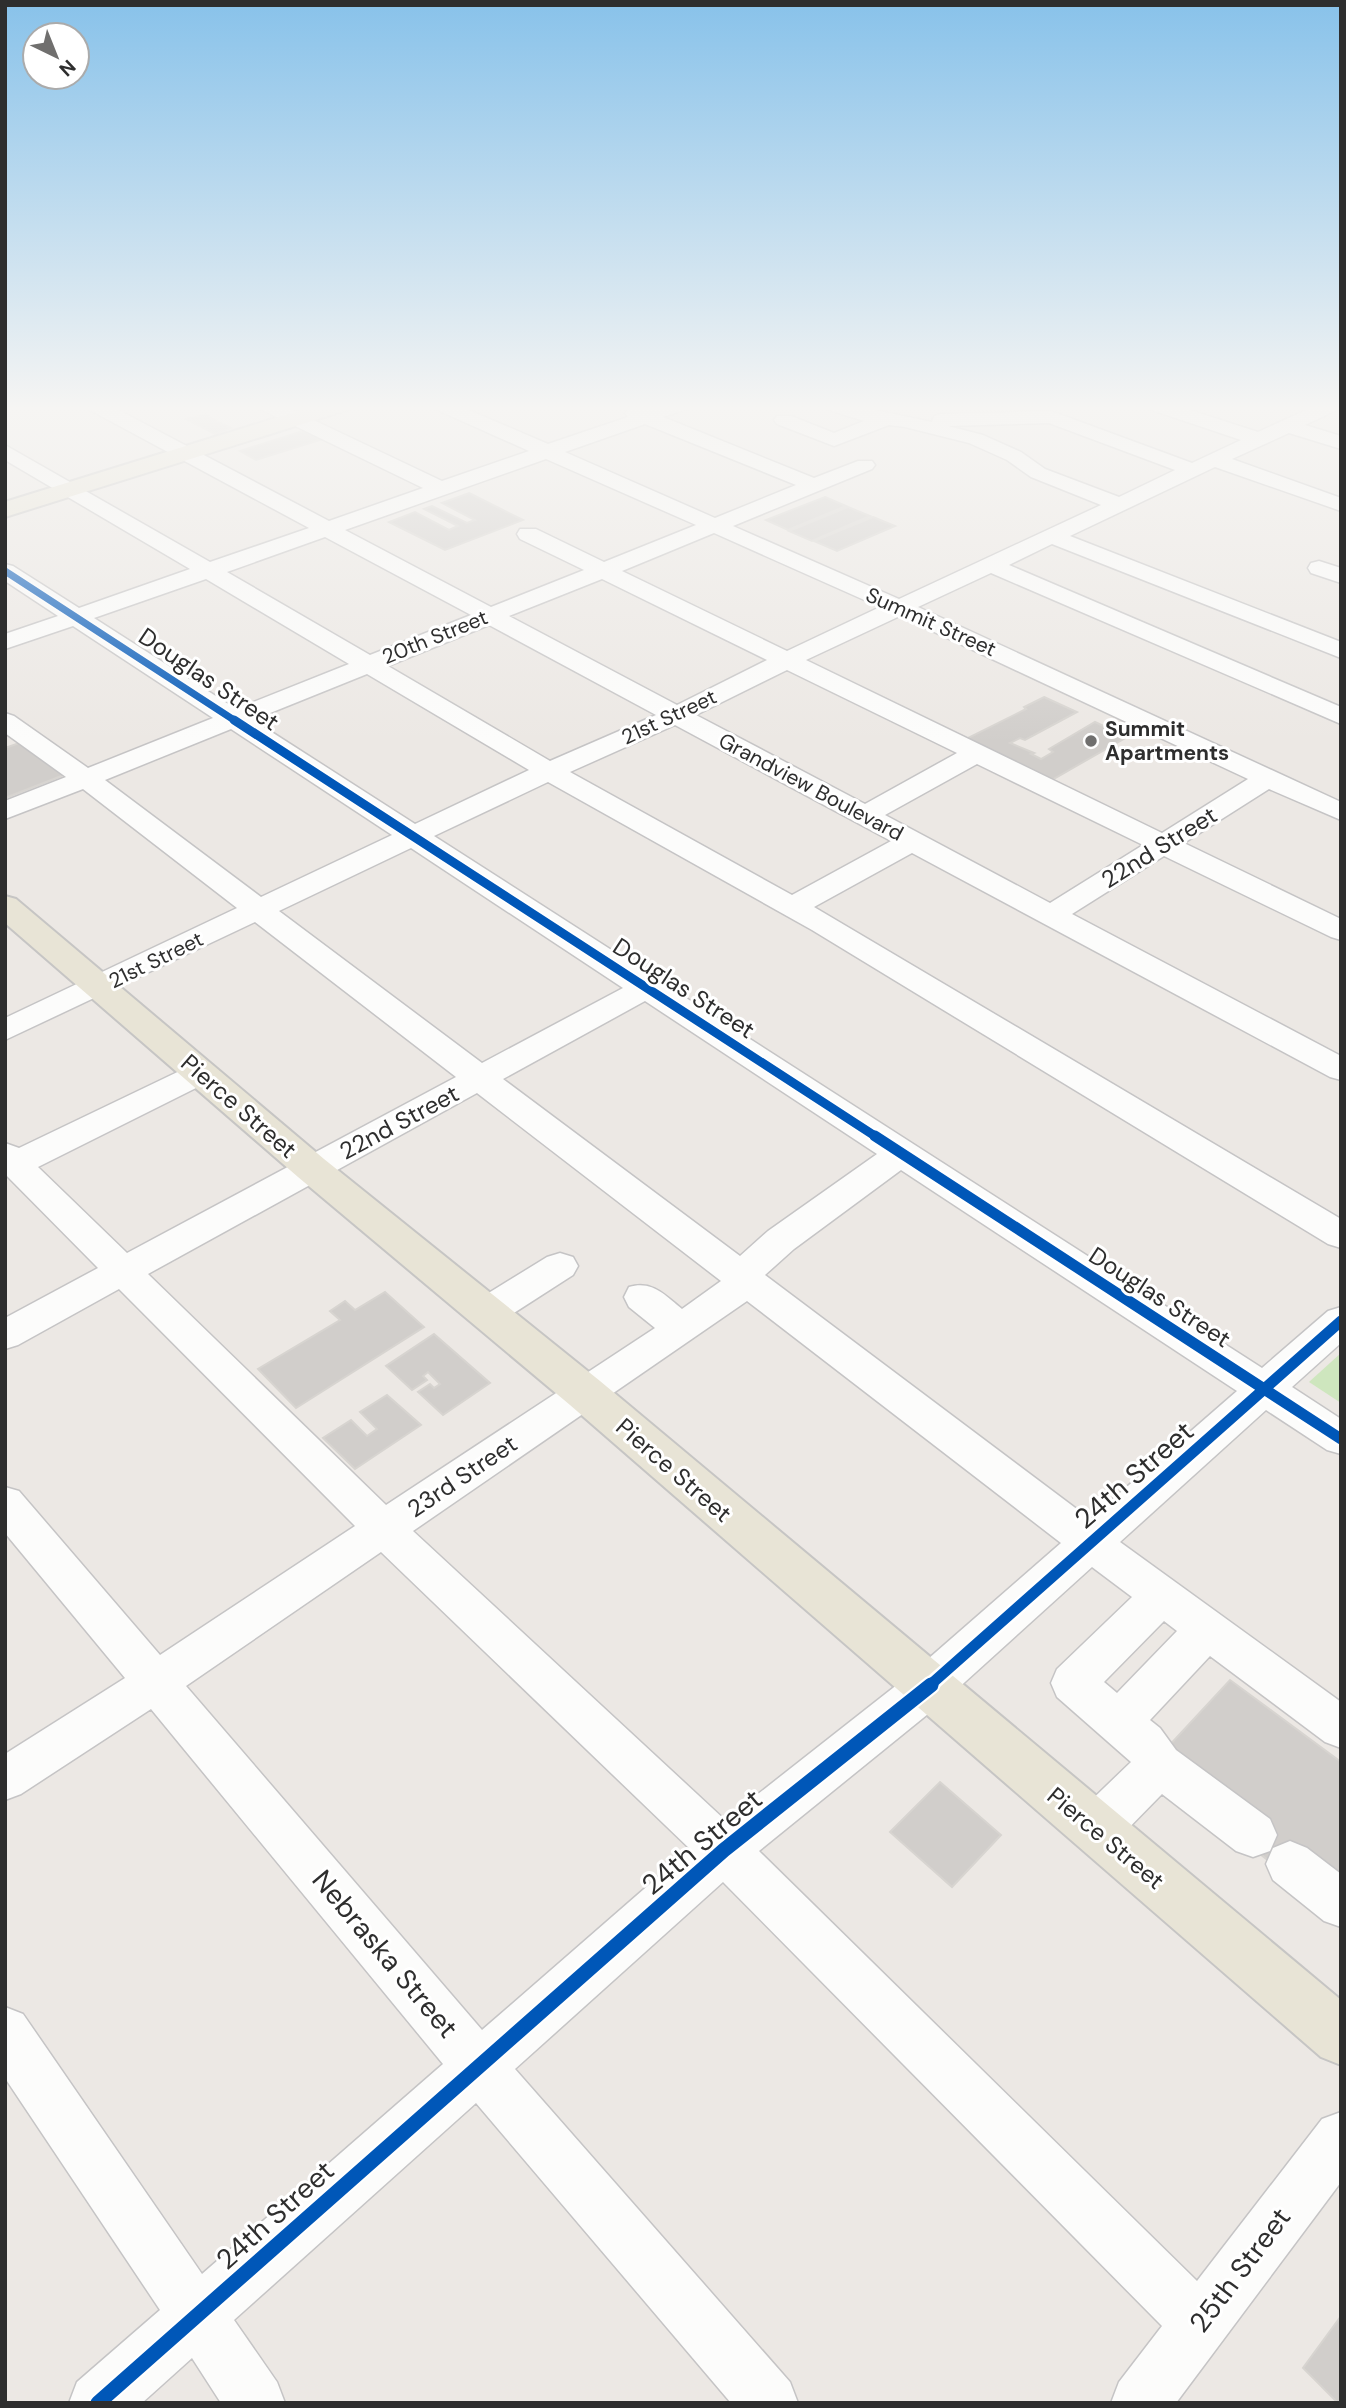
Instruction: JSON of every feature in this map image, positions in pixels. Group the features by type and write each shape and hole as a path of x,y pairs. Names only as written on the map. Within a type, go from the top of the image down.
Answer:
{"main road":[{"name":"Pierce Street","path":"5,905 311,1168 584,1393 1341,2037"}],"street":[{"path":"118,517 549,771 793,907 1341,1235"},
{"name":"Grandview Boulevard","path":"305,517 1341,1070"},
{"path":"5,642 355,517"},
{"name":"Summit Street","path":"697,517 901,608 1341,812"},
{"name":"20th Street","path":"5,811 234,722 489,615 733,517"},
{"name":"21st Street","path":"5,1030 549,771 677,715 789,659 1095,517"},
{"path":"528,534 605,569 975,754 1341,931"},
{"path":"1053,537 1341,651"},
{"path":"991,565 1341,716"},
{"name":"Douglas Street","path":"5,571 1341,1440"},
{"path":"10,729 86,779 479,1079 742,1275 1091,1543 1341,1728"},
{"path":"864,816 975,754"},
{"name":"22nd Street","path":"1051,915 1268,778"},
{"path":"793,907 912,841"},
{"name":"22nd Street","path":"5,1335 646,988"},
{"path":"201,1073 8,1157 384,1529 724,1850 1199,2323"},
{"name":"23rd Street","path":"5,1779 158,1681 681,1329 734,1292 742,1275 781,1240 902,1153"},
{"path":"487,1312 560,1266"},
{"path":"642,1297 681,1329"},
{"name":"24th Street","path":"98,2403 724,1850 928,1687 1341,1321"},
{"name":"Nebraska Street","path":"5,1503 158,1681 478,2066 769,2403"},
{"path":"1163,1594 1073,1683 1144,1743 1160,1765 1253,1835"},
{"path":"1119,1722 1208,1628"},
{"path":"1095,1829 1160,1765"},
{"path":"1290,1864 1341,1904"},
{"path":"5,2032 256,2403"},
{"name":"25th Street","path":"1140,2403 1341,2138"}],"green space":[{"path":"1341,1353 1341,1403 1309,1382"}],"building":[{"path":"401,517 425,517 449,530 458,526 441,517 455,517 467,523 475,520 470,517 518,517 523,520 445,550 389,522"},
{"path":"773,517 819,517 788,530 766,520"},
{"path":"822,517 867,517 812,541 789,531"},
{"path":"872,517 895,526 837,551 814,541"},
{"name":"Summit Apartments","path":"1044,697 1077,712 1025,740 1020,738 1010,743 1034,753 1031,754 1041,759 1053,752 1049,749 1095,722 1127,737 1043,785 958,743 1026,709 1024,707"},
{"path":"19,743 64,775 5,798 5,748"},
{"path":"385,1292 424,1327 296,1408 258,1369 340,1320 330,1311 345,1301 355,1310"},
{"path":"434,1334 490,1383 443,1415 418,1392 430,1384 434,1388 440,1384 428,1372 423,1376 427,1380 412,1390 386,1366"},
{"path":"387,1395 421,1425 355,1469 323,1438 351,1420 367,1436 377,1429 360,1412"},
{"path":"1230,1680 1341,1762 1341,1889 1283,1872 1246,1843 1165,1750"},
{"path":"940,1782 1001,1835 952,1887 890,1832"},
{"path":"1341,2316 1341,2403 1338,2403 1303,2368"}],"cycle path":[{"path":"5,571 1341,1439"},
{"path":"98,2403 724,1850 928,1687 1341,1321"}],"place":[{"name":"Summit Apartments","path":"1091,741"}]}
